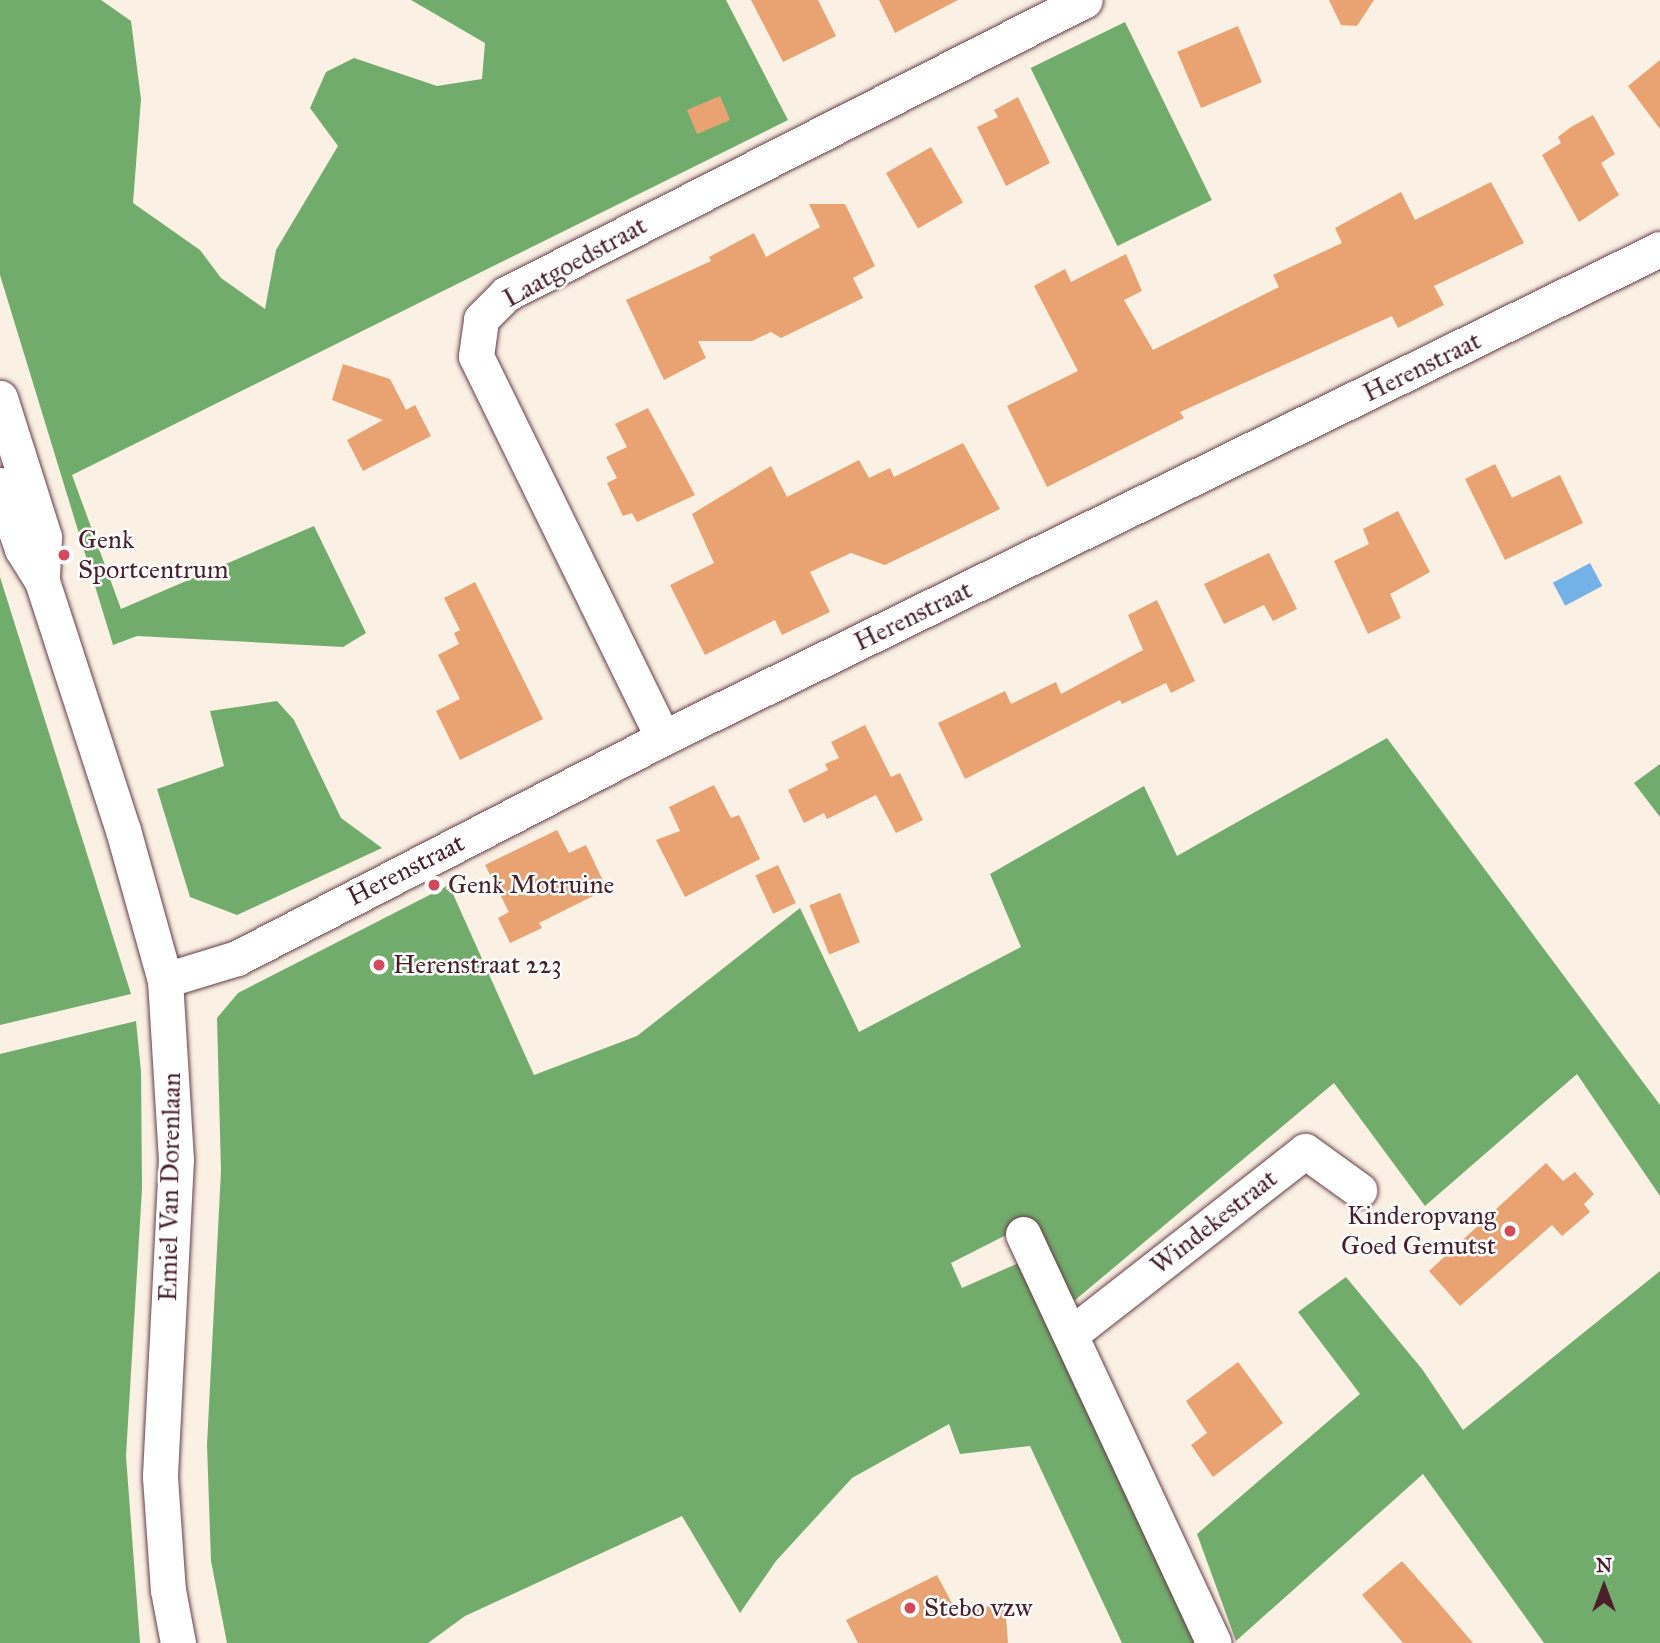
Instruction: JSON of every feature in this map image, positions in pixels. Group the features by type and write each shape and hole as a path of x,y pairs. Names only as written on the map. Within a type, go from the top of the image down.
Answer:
{"street":[{"name":"Laatgoedstraat","path":"663,738 476,356 481,319 506,295 1047,8 1085,0"},
{"name":"Herenstraat","path":"165,981 237,958 663,738 1660,249"},
{"name":"Emiel Van Dorenlaan","path":"0,398 44,537 42,581"},
{"name":"Emiel Van Dorenlaan","path":"0,485 22,549 42,581 123,830 165,981 176,1159 160,1477 168,1590 178,1643"},
{"name":"Windekestraat","path":"1071,1334 1305,1151 1359,1190"},
{"path":"1023,1234 1214,1643"}],"green space":[{"path":"0,0 101,0 131,21 141,99 133,203 200,250 221,278 265,309 276,250 338,146 310,108 326,72 354,58 437,86 482,79 485,43 411,0 726,0 788,120 72,475 121,609 314,526 366,633 343,647 137,636 113,645 0,275"},
{"path":"1125,22 1212,200 1117,246 1031,68"},
{"path":"0,577 131,994 0,1025"},
{"path":"277,701 294,720 341,818 382,848 237,915 190,897 157,789 224,766 210,711"},
{"path":"1387,738 1660,1105 1660,1196 1577,1074 1425,1206 1334,1083 1074,1301 1032,1222 951,1263 962,1288 1023,1261 1196,1643 1122,1643 1030,1446 960,1454 949,1424 852,1478 776,1561 740,1613 682,1516 465,1616 428,1643 227,1643 211,1561 207,1445 221,1171 217,1018 238,993 449,885 534,1075 637,1036 800,908 859,1032 1021,947 990,874 1144,786 1177,856"},
{"path":"1660,764 1660,817 1634,783"},
{"path":"136,1021 141,1072 142,1189 126,1456 140,1643 0,1643 0,1054"},
{"path":"1660,1271 1660,1643 1544,1643 1423,1474 1236,1641 1197,1534 1360,1394 1298,1312 1346,1277 1422,1369 1463,1430"}],"water":[{"path":"1590,563 1602,586 1565,606 1553,583"}],"building":[{"path":"751,0 818,0 836,36 783,62"},
{"path":"879,0 958,0 895,33"},
{"path":"1329,0 1374,0 1357,26 1341,25"},
{"path":"1238,26 1262,82 1201,108 1177,52"},
{"path":"1660,60 1660,129 1628,86"},
{"path":"720,96 730,120 697,134 687,110"},
{"path":"1018,97 1050,163 1006,186 977,127 998,117 994,110"},
{"path":"1593,115 1615,154 1601,163 1619,195 1579,222 1542,155 1561,143 1558,137"},
{"path":"931,147 963,202 918,228 886,173"},
{"path":"1491,182 1524,243 1434,286 1444,305 1398,328 1392,316 1180,412 1184,418 1047,487 1007,406 1078,371 1034,286 1065,269 1071,282 1126,254 1142,291 1124,300 1153,350 1279,287 1273,275 1342,243 1335,228 1401,192 1415,220"},
{"path":"809,204 845,204 875,266 853,278 863,298 781,338 771,332 752,341 698,341 706,358 664,380 626,300 711,261 709,257 754,233 766,257 820,227"},
{"path":"343,364 390,379 406,410 415,405 431,436 363,471 347,440 383,420 332,400"},
{"path":"648,408 695,495 637,522 632,513 623,516 607,483 617,478 606,457 627,447 615,424"},
{"path":"963,443 1000,509 885,565 851,553 810,572 830,612 782,635 775,620 705,655 670,585 714,563 692,514 771,466 787,497 859,460 869,478 890,468 894,477"},
{"path":"1495,464 1512,498 1560,475 1583,523 1505,560 1465,479"},
{"path":"1398,511 1430,572 1390,594 1401,618 1368,634 1334,561 1369,544 1363,529"},
{"path":"1269,553 1297,609 1273,621 1264,605 1224,624 1204,584"},
{"path":"475,582 543,719 460,760 436,711 460,699 438,655 459,644 454,633 460,630 444,598"},
{"path":"1157,600 1195,681 1171,693 1166,683 1122,704 1120,700 965,779 938,723 1005,691 1011,704 1056,682 1061,694 1143,650 1128,615"},
{"path":"865,725 891,777 900,773 923,820 896,833 876,795 827,819 824,813 804,823 788,790 828,770 825,764 839,758 831,742"},
{"path":"714,785 731,818 739,815 760,859 685,897 656,840 680,831 669,807"},
{"path":"557,830 569,853 586,845 607,889 539,923 542,928 510,943 498,918 509,912 485,865"},
{"path":"778,865 796,903 773,914 755,876"},
{"path":"840,893 860,942 829,955 809,905"},
{"name":"Kinderopvang Goed Gemutst","path":"1546,1163 1563,1181 1575,1172 1594,1194 1584,1204 1590,1212 1562,1236 1552,1225 1460,1306 1429,1271"},
{"path":"1238,1362 1283,1423 1213,1477 1191,1445 1207,1433 1186,1401"},
{"path":"1402,1561 1473,1643 1403,1643 1362,1595"},
{"name":"Stebo vzw","path":"937,1575 955,1609 1005,1605 1008,1643 858,1643 846,1620"}],"place":[{"name":"Genk Sportcentrum","path":"64,555"},
{"name":"Genk Motruine","path":"434,885"},
{"name":"Herenstraat 223","path":"379,965"},
{"name":"Kinderopvang Goed Gemutst","path":"1510,1231"},
{"name":"Stebo vzw","path":"910,1608"}]}
